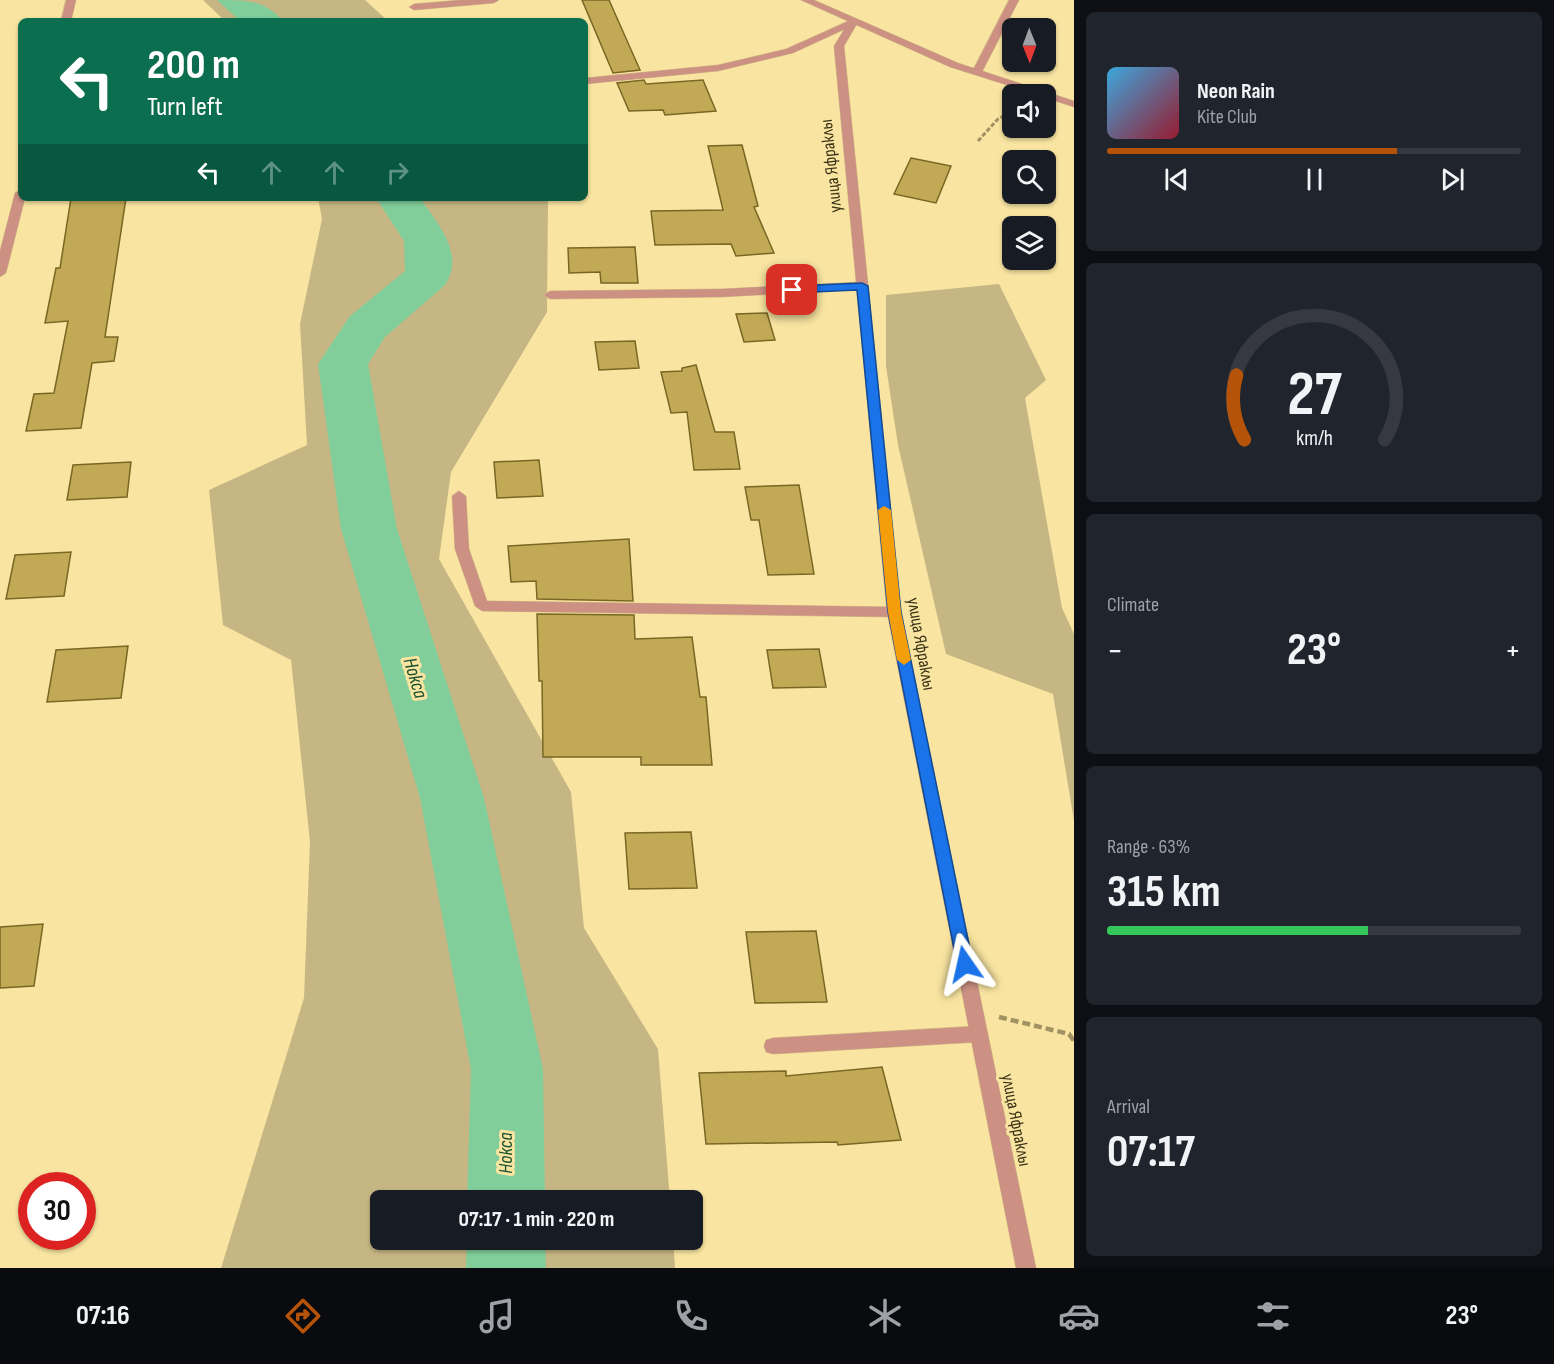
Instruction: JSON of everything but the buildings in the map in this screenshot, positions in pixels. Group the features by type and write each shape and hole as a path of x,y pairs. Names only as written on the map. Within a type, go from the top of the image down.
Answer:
{"street":[{"path":"67,18 71,0"},
{"path":"414,8 494,0"},
{"path":"806,0 854,22 1012,84"},
{"path":"977,72 1014,0"},
{"path":"588,81 718,68 789,51 854,22"},
{"name":"улица Яфраклы","path":"854,22 839,46 894,612 1026,1268"},
{"path":"1056,98 1074,104"},
{"path":"0,273 19,201"},
{"path":"550,295 721,293 862,286"},
{"path":"459,496 462,549 482,606 894,612"},
{"path":"773,1046 979,1034"}],"path":[{"path":"978,141 1002,117"},
{"path":"974,1011 1069,1034 1074,1041"}],"shaded area":[{"path":"203,0 365,0 385,18 222,18"},
{"path":"319,201 548,201 547,312 451,472 439,559 571,792 584,928 658,1049 669,1190 370,1190 370,1250 674,1250 675,1268 221,1268 304,998 310,842 291,660 223,625 209,490 307,445 300,324 322,219"},
{"path":"999,284 1046,380 1025,398 1062,608 1074,634 1074,821 1053,694 946,654 898,445 886,366 886,295"}],"waterway":[{"name":"Нокса","path":"236,0 260,18"},
{"name":"Нокса","path":"400,201 427,241 428,275 367,327 343,364 369,529 452,798 507,1069 506,1190"},
{"name":"Нокса","path":"506,1250 506,1268"}],"slow traffic":[{"path":"884,510 894,612 904,660"}],"route":[{"path":"792,290 862,286 894,612 965,964"}]}
